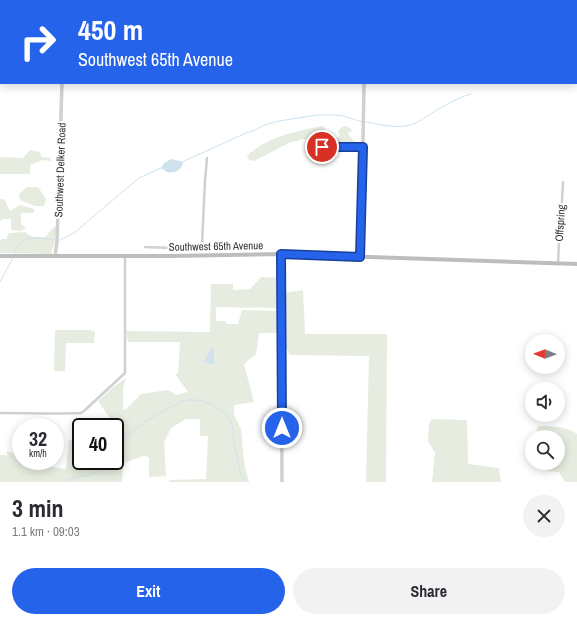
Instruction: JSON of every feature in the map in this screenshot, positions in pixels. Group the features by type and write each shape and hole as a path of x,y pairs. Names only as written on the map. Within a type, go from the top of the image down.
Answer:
{"main road":[{"name":"Southwest 65th Avenue","path":"0,256 172,256 281,254 577,264"}],"street":[{"name":"Southwest Delker Road","path":"55,256 58,241 62,84"},
{"path":"360,257 364,84"},
{"path":"309,146 363,147"},
{"path":"145,247 200,247 202,244 207,158"},
{"name":"Offspring","path":"558,264 563,182"},
{"path":"172,248 172,256"},
{"path":"281,254 282,482"},
{"path":"0,413 80,413 125,373 125,256"}],"shaded area":[{"path":"322,126 324,127 327,139 331,140 331,138 340,137 338,131 342,127 346,126 353,132 349,131 348,134 356,144 330,144 321,141 303,139 289,143 254,161 249,160 247,156 255,149 272,139"},
{"path":"30,150 40,152 41,157 50,158 51,161 42,160 30,165 30,174 0,174 0,157 23,158"},
{"path":"27,187 38,187 46,199 44,206 35,206 20,200 19,194"},
{"path":"0,199 4,199 10,211 20,205 34,209 34,213 21,213 21,224 26,228 20,231 11,230 11,219 3,219 0,221"},
{"path":"54,227 57,227 51,254 0,253 1,239 6,239 9,233 25,232 32,237 45,237"},
{"path":"261,277 279,278 279,308 216,307 216,321 226,321 226,324 238,324 242,310 278,311 277,333 259,333 256,354 244,364 254,402 234,405 234,415 241,429 244,462 249,482 169,482 169,480 206,479 208,436 200,436 200,419 186,419 171,428 164,443 166,476 149,477 149,457 144,456 124,463 124,418 108,418 98,401 126,378 123,388 123,410 126,409 141,394 168,390 176,395 188,392 175,374 178,373 180,342 128,342 126,331 210,332 211,284 233,284 233,290 250,289"},
{"path":"303,290 305,334 387,334 386,482 366,482 369,356 290,355 284,345 283,293"},
{"path":"55,330 95,331 94,343 66,343 65,371 54,371"},
{"path":"432,419 467,420 468,464 499,468 501,482 432,482 435,453 428,441 429,424"},
{"path":"538,426 553,426 572,431 577,434 577,482 565,482 559,472 546,470 565,470 565,430 537,430"},
{"path":"69,439 72,440 72,470 123,470 122,482 0,482 0,455 6,455 7,461 7,451 12,453 12,470 66,469"}],"water":[{"path":"171,159 183,162 178,171 167,172 161,168 164,163"},
{"path":"212,348 214,349 214,363 210,364 204,361"}],"waterway":[{"path":"366,122 391,126 409,125 418,122 455,100 471,94"},
{"path":"182,162 246,133 279,121 317,115 334,115 344,116 362,122"},
{"path":"60,240 74,233 139,178 161,168"},
{"path":"14,253 21,242 30,238 55,240"},
{"path":"0,282 13,258"},
{"path":"124,439 151,418 183,401 203,401 217,407 228,417 231,422 234,446 240,470 245,482"},
{"path":"64,482 68,479 93,474 99,470"}],"route":[{"path":"282,428 281,254 360,257 363,147 322,147"}]}
